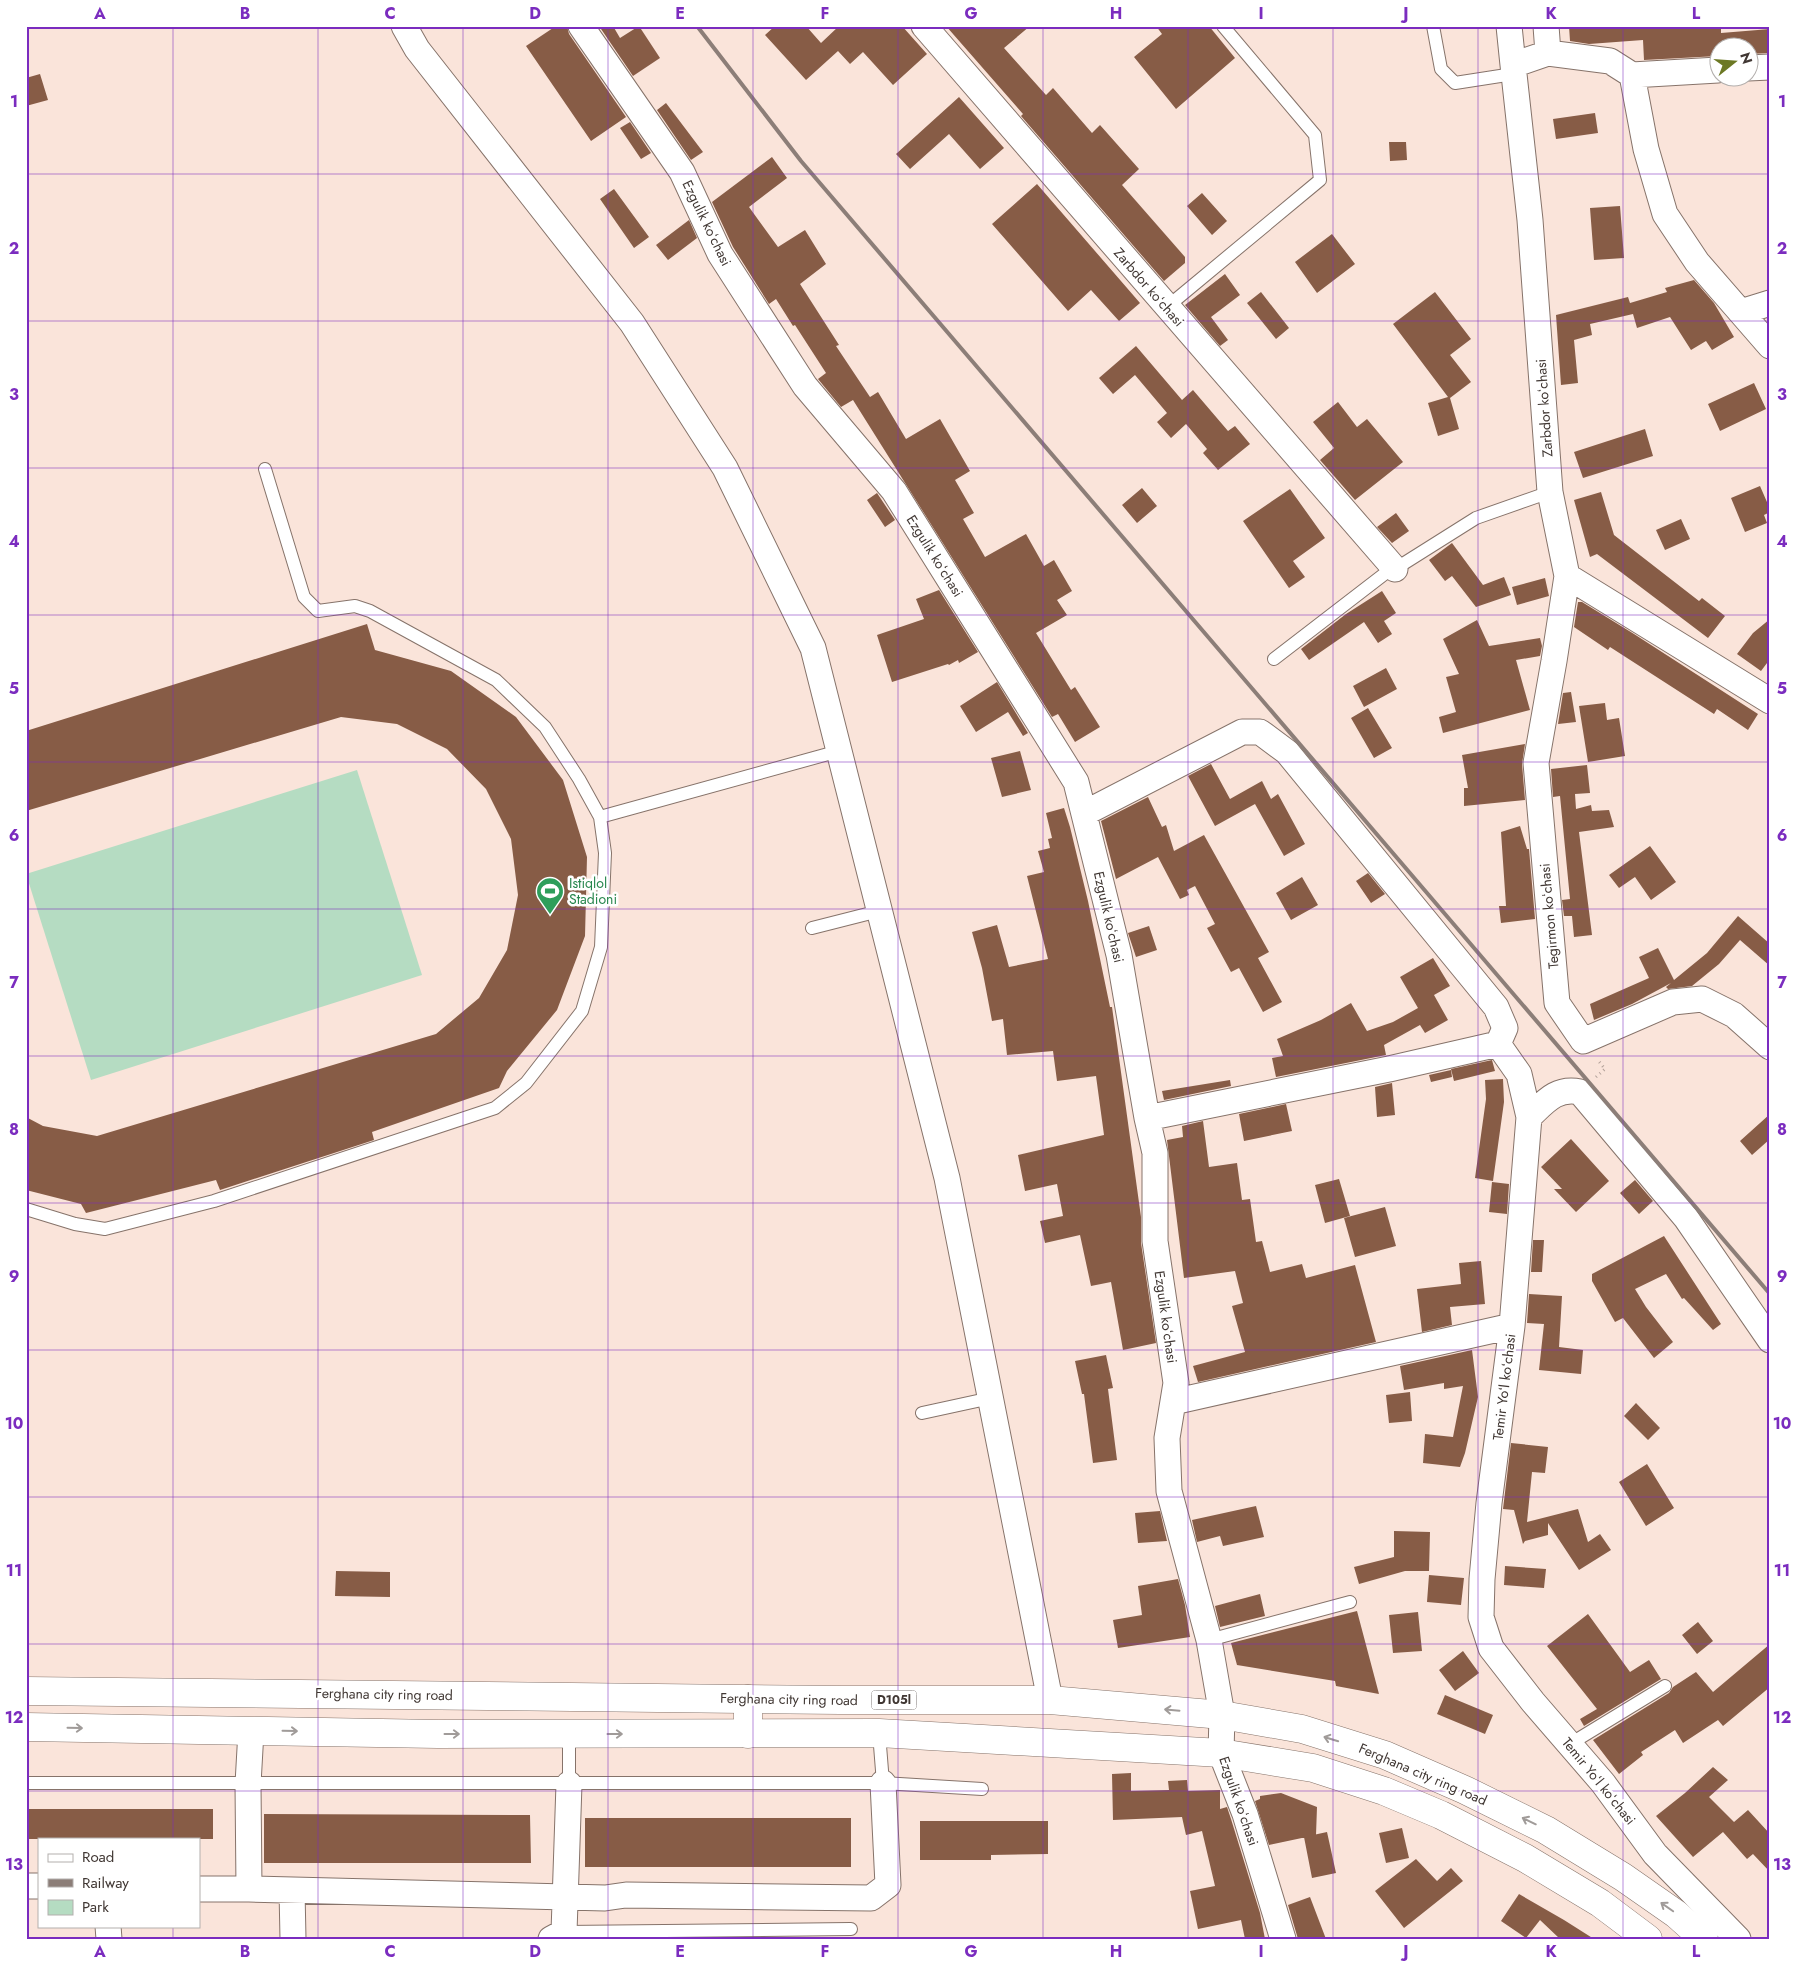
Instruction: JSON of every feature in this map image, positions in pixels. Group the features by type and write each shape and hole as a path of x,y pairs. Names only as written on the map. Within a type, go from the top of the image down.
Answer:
{"main road":[{"name":"Ferghana city ring road","path":"26,1692 1050,1700 1222,1714 1302,1730 1385,1755 1465,1790 1546,1830 1623,1877 1676,1914 1704,1939"},
{"path":"748,1699 748,1734"},
{"path":"26,1727 569,1734 879,1733 1222,1753 1313,1768 1384,1791 1441,1815 1525,1858 1600,1903 1648,1939"}],"street":[{"path":"404,26 417,49 632,323 725,468 813,648 947,1178 1050,1700"},
{"name":"Ezgulik koʻchasi","path":"581,26 682,172 720,254 805,386 894,491 1076,782 1119,955 1147,1118 1155,1153 1155,1241 1176,1383 1167,1438 1169,1491 1208,1640 1222,1714 1222,1753 1245,1814 1283,1939"},
{"name":"Zarbdor koʻchasi","path":"924,26 1395,569"},
{"name":"Zarbdor koʻchasi","path":"1509,26 1530,220 1550,492 1567,576"},
{"path":"1546,26 1548,53"},
{"path":"1513,70 1548,53 1610,61 1632,75 1708,71"},
{"path":"1632,75 1646,149 1666,214 1698,262 1770,346"},
{"path":"1741,312 1770,303"},
{"path":"1567,576 1770,701"},
{"name":"Tegirmon koʻchasi","path":"1567,576 1536,764 1557,1002 1583,1041"},
{"path":"1084,813 1242,732 1260,732 1287,752 1496,1007 1505,1028 1498,1044 1389,1069 1147,1118"},
{"path":"1583,1041 1673,1002 1702,999 1734,1015 1770,1047"},
{"name":"Temir Yoʻl koʻchasi","path":"1498,1044 1519,1074 1529,1117 1512,1326 1489,1503 1482,1579 1481,1617 1492,1648 1533,1702 1604,1783 1656,1854 1738,1939"},
{"path":"1529,1117 1553,1095 1569,1089 1580,1092 1686,1218 1770,1340"},
{"path":"1173,1402 1512,1326"},
{"path":"249,1889 248,1784 251,1731"},
{"path":"200,1889 606,1898 626,1895 871,1898 888,1885 883,1783"},
{"path":"558,1935 566,1897 569,1784"},
{"path":"292,1890 293,1939"}],"lane":[{"path":"1167,307 1320,180 1315,135 1223,26"},
{"path":"1433,26 1441,69 1456,83 1513,70"},
{"path":"26,1209 75,1224 105,1229 214,1201 494,1108 526,1083 582,1011 601,947 605,853 600,817 579,779 545,727 496,680 370,611 355,606 318,611 304,597 264,469"},
{"path":"1274,659 1387,572 1395,569 1476,518 1550,492"},
{"path":"600,817 839,751"},
{"path":"812,928 879,911"},
{"path":"922,1413 991,1398"},
{"path":"1208,1640 1350,1602"},
{"path":"1570,1744 1665,1686"},
{"path":"879,1733 883,1783"},
{"path":"569,1734 569,1784"},
{"path":"26,1783 883,1783 982,1789"},
{"path":"558,1935 851,1928"}],"path":[{"path":"1580,1092 1604,1069 1583,1041"}],"green space":[{"path":"357,770 422,975 91,1080 26,874"}],"building":[{"path":"556,26 567,26 569,34 626,117 591,141 526,46"},
{"path":"599,26 613,26 620,38 639,26 660,58 633,76"},
{"path":"775,26 806,26 821,43 839,26 902,26 927,54 893,85 863,52 850,64 838,51 806,80 765,35"},
{"path":"946,26 1030,26 1004,48 1046,95 1053,88 1092,133 1100,125 1139,169 1122,185 1185,257 1185,263 1164,281"},
{"path":"1156,26 1209,26 1235,58 1176,109 1134,57 1162,34"},
{"path":"1569,26 1721,26 1721,33 1770,29 1770,53 1758,54 1758,38 1708,38 1708,57 1644,60 1643,40 1589,44 1570,41"},
{"path":"40,74 48,100 26,106 26,78"},
{"path":"959,97 1004,148 980,169 949,134 910,169 896,154"},
{"path":"666,103 703,152 691,160 657,110"},
{"path":"1595,113 1598,133 1556,139 1553,119"},
{"path":"630,122 651,153 641,159 620,128"},
{"path":"1389,142 1406,142 1407,160 1390,161"},
{"path":"772,157 787,178 749,207 778,247 805,230 826,264 800,284 839,345 836,346 870,397 878,392 906,439 940,419 970,471 955,480 974,513 963,519 985,557 1026,534 1044,566 1054,560 1072,591 1057,600 1067,615 1036,633 1071,690 1075,687 1100,727 1075,742 1058,714 1052,717 853,400 841,407 818,379 826,373 776,299 769,304 733,247 712,202"},
{"path":"1037,184 1140,303 1119,321 1091,290 1068,311 992,224"},
{"path":"614,189 649,237 634,248 600,199"},
{"path":"1202,193 1227,221 1212,235 1187,206"},
{"path":"1620,206 1624,258 1594,260 1590,208"},
{"path":"689,220 697,238 668,260 656,245"},
{"path":"1332,234 1355,264 1317,293 1295,262"},
{"path":"1225,274 1240,295 1211,317 1228,340 1220,346 1185,305"},
{"path":"1694,280 1714,303 1734,337 1712,350 1706,341 1691,350 1670,317 1637,328 1633,314 1590,324 1592,335 1574,340 1578,383 1561,385 1556,315 1628,297 1630,303 1667,292 1665,288"},
{"path":"1261,292 1289,328 1276,339 1247,303"},
{"path":"1435,292 1471,339 1450,355 1471,382 1450,398 1459,429 1438,436 1428,403 1448,397 1393,324"},
{"path":"1136,346 1182,400 1193,390 1228,431 1235,426 1250,444 1218,470 1203,453 1207,449 1186,424 1171,438 1157,422 1167,413 1135,375 1113,394 1099,378"},
{"path":"1754,383 1766,409 1720,431 1708,404"},
{"path":"1338,402 1357,427 1367,419 1403,462 1355,500 1320,460 1334,448 1313,422"},
{"path":"1645,429 1653,456 1583,478 1574,452"},
{"path":"1760,486 1770,509 1770,512 1764,515 1767,523 1745,532 1731,498"},
{"path":"1142,488 1157,506 1137,523 1122,505"},
{"path":"1290,489 1325,538 1293,561 1305,577 1289,588 1243,521"},
{"path":"1601,492 1614,535 1699,601 1702,598 1725,616 1708,638 1597,554 1590,557 1574,500"},
{"path":"877,493 895,520 885,527 867,500"},
{"path":"1396,513 1409,531 1392,543 1377,527"},
{"path":"1681,519 1690,539 1665,550 1656,530"},
{"path":"1452,543 1483,585 1504,577 1511,595 1476,607 1452,576 1445,581 1429,560"},
{"path":"1545,578 1549,596 1517,605 1512,587"},
{"path":"939,590 978,652 959,663 958,660 949,665 892,682 877,635 924,619 916,599"},
{"path":"1382,591 1396,613 1384,621 1392,634 1378,643 1364,622 1309,660 1301,649 1346,614"},
{"path":"1578,602 1582,602 1634,634 1758,714 1748,730 1717,709 1714,714 1610,647 1608,650 1574,627"},
{"path":"1770,619 1770,659 1761,671 1737,654 1753,633"},
{"path":"1477,620 1489,646 1540,638 1542,646 1540,656 1516,660 1530,710 1443,733 1439,717 1456,712 1446,677 1459,674 1443,639"},
{"name":"Istiqlol Stadioni","path":"367,624 375,650 451,671 516,717 563,780 587,857 585,936 557,1010 507,1071 499,1088 372,1132 374,1140 220,1190 216,1180 86,1213 81,1204 26,1190 26,1117 43,1126 97,1136 436,1034 479,998 507,950 518,895 511,839 486,789 447,749 397,724 341,717 26,811 26,731"},
{"path":"1386,668 1397,689 1364,707 1353,686"},
{"path":"997,682 1028,733 1023,736 1008,712 976,732 960,706"},
{"path":"1571,692 1576,722 1558,724 1563,693"},
{"path":"1605,703 1607,720 1619,718 1625,756 1588,762 1579,706"},
{"path":"1368,708 1392,748 1374,758 1351,718"},
{"path":"1525,744 1522,764 1525,800 1464,806 1464,788 1468,788 1462,755"},
{"path":"1020,751 1031,790 1002,797 991,758"},
{"path":"1211,764 1230,799 1262,781 1271,799 1278,794 1305,844 1284,856 1255,804 1215,826 1188,776"},
{"path":"1587,765 1590,793 1575,794 1576,809 1591,805 1592,811 1609,810 1614,827 1579,832 1592,935 1574,937 1572,916 1564,916 1562,900 1570,899 1560,796 1553,797 1551,769"},
{"path":"1148,797 1162,827 1166,825 1174,851 1204,835 1269,952 1258,958 1282,1002 1263,1012 1239,968 1231,972 1207,928 1215,924 1195,886 1187,890 1189,895 1180,899 1158,857 1116,879 1101,821"},
{"path":"1064,808 1088,901 1110,1007 1112,1007 1141,1217 1141,1243 1156,1343 1123,1350 1111,1282 1091,1286 1080,1235 1045,1243 1040,1221 1063,1216 1057,1184 1025,1191 1018,1155 1104,1135 1096,1076 1057,1081 1053,1051 1007,1055 1003,1019 992,1021 982,968 972,932 997,925 1009,967 1048,959 1027,876 1044,872 1038,851 1050,848 1048,839 1052,838 1046,813"},
{"path":"1520,826 1527,849 1529,849 1535,919 1501,923 1499,906 1506,906 1501,832"},
{"path":"1650,846 1676,882 1651,900 1635,877 1619,888 1609,875"},
{"path":"1368,873 1385,894 1371,903 1356,881"},
{"path":"1302,877 1318,905 1291,920 1276,893"},
{"path":"1738,916 1770,944 1770,966 1740,940 1719,964 1692,986 1668,989 1666,987 1671,983 1632,1004 1594,1020 1590,1004 1649,978 1639,957 1658,948 1674,980 1707,953"},
{"path":"1149,926 1157,950 1136,957 1128,933"},
{"path":"1433,958 1450,986 1434,995 1448,1020 1425,1033 1420,1025 1384,1045 1386,1055 1276,1077 1272,1058 1283,1056 1277,1039 1321,1020 1351,1003 1367,1031 1393,1022 1418,1008 1400,977"},
{"path":"1492,1060 1495,1071 1454,1081 1451,1069"},
{"path":"1451,1070 1452,1077 1431,1082 1429,1075"},
{"path":"1503,1079 1504,1102 1493,1181 1475,1178 1486,1099 1485,1080"},
{"path":"1230,1080 1231,1086 1164,1100 1162,1091"},
{"path":"1392,1083 1395,1115 1377,1117 1375,1087"},
{"path":"1286,1104 1292,1131 1244,1141 1239,1114"},
{"path":"1770,1114 1770,1139 1752,1155 1740,1141"},
{"path":"1203,1121 1209,1167 1237,1163 1242,1200 1250,1199 1256,1242 1262,1241 1270,1272 1302,1264 1306,1278 1355,1265 1376,1342 1198,1382 1193,1366 1245,1352 1232,1306 1243,1303 1235,1271 1184,1278 1167,1140 1183,1137 1182,1126"},
{"path":"1571,1139 1609,1181 1576,1212 1554,1189 1562,1189 1541,1167"},
{"path":"1339,1179 1350,1216 1325,1223 1315,1185"},
{"path":"1635,1180 1653,1201 1639,1214 1620,1193"},
{"path":"1492,1182 1509,1184 1507,1214 1489,1212"},
{"path":"1385,1207 1396,1246 1355,1257 1344,1218"},
{"path":"1664,1236 1721,1324 1713,1330 1684,1298 1682,1299 1666,1274 1635,1289 1646,1307 1673,1342 1654,1358 1623,1318 1615,1322 1592,1281 1592,1274"},
{"path":"1533,1240 1544,1240 1542,1272 1531,1272"},
{"path":"1481,1261 1485,1304 1450,1307 1452,1325 1422,1332 1417,1289 1461,1284 1459,1263"},
{"path":"1529,1294 1562,1296 1559,1347 1583,1350 1581,1374 1539,1370 1544,1324 1527,1323"},
{"path":"1472,1350 1478,1397 1460,1467 1423,1463 1425,1434 1453,1437 1463,1386 1444,1389 1444,1383 1404,1390 1400,1366"},
{"path":"1106,1355 1113,1388 1108,1389 1117,1460 1093,1463 1084,1394 1082,1394 1075,1361"},
{"path":"1410,1392 1412,1421 1389,1423 1386,1395"},
{"path":"1636,1403 1660,1428 1648,1440 1624,1416"},
{"path":"1511,1443 1548,1447 1545,1473 1532,1472 1527,1522 1578,1509 1588,1542 1600,1534 1611,1550 1579,1570 1548,1523 1548,1535 1525,1541 1523,1544 1514,1510 1503,1509"},
{"path":"1647,1464 1674,1508 1646,1526 1619,1482"},
{"path":"1256,1506 1264,1537 1223,1546 1220,1536 1197,1542 1192,1520"},
{"path":"1160,1511 1167,1541 1138,1543 1135,1513"},
{"path":"1394,1531 1430,1532 1429,1571 1405,1571 1359,1584 1354,1567 1394,1557"},
{"path":"1505,1566 1546,1569 1544,1588 1504,1585"},
{"path":"336,1571 390,1572 390,1597 335,1596"},
{"path":"1429,1575 1464,1578 1461,1605 1427,1602"},
{"path":"1178,1579 1185,1605 1190,1637 1118,1648 1113,1620 1142,1615 1138,1586"},
{"path":"1260,1594 1265,1616 1220,1627 1215,1606"},
{"path":"1357,1611 1379,1694 1336,1686 1335,1681 1237,1665 1231,1643"},
{"path":"1418,1612 1422,1651 1393,1653 1389,1615"},
{"path":"1588,1614 1630,1672 1649,1660 1661,1679 1584,1726 1580,1719 1597,1709 1547,1646"},
{"path":"1698,1622 1713,1641 1697,1654 1682,1635"},
{"path":"1770,1644 1770,1687 1723,1726 1718,1720 1683,1743 1675,1730 1641,1752 1643,1755 1619,1774 1593,1740 1669,1693 1673,1687 1696,1672 1713,1692"},
{"path":"1463,1651 1479,1673 1455,1691 1439,1670"},
{"path":"1445,1695 1493,1715 1485,1734 1437,1714"},
{"path":"1713,1767 1728,1780 1709,1797 1734,1822 1748,1810 1770,1834 1770,1872 1753,1854 1747,1859 1723,1832 1693,1857 1656,1816"},
{"path":"1131,1773 1131,1791 1169,1790 1168,1781 1187,1780 1188,1791 1220,1790 1220,1809 1227,1807 1260,1913 1265,1939 1245,1939 1241,1920 1198,1929 1190,1891 1215,1886 1202,1831 1186,1835 1182,1817 1113,1820 1112,1774"},
{"path":"1281,1793 1317,1807 1316,1835 1269,1845 1255,1801 1260,1799 1260,1796"},
{"path":"26,1809 213,1809 213,1839 26,1839"},
{"path":"264,1814 530,1815 531,1863 264,1863"},
{"path":"585,1818 851,1818 851,1867 585,1867"},
{"path":"920,1821 1048,1821 1048,1854 991,1855 991,1860 920,1860"},
{"path":"1402,1828 1409,1858 1386,1863 1379,1833"},
{"path":"1327,1832 1336,1873 1312,1878 1304,1837"},
{"path":"1416,1859 1437,1881 1451,1868 1463,1881 1404,1928 1375,1891"},
{"path":"1519,1894 1594,1939 1560,1939 1540,1920 1526,1938 1501,1921"},
{"path":"1310,1897 1326,1939 1298,1939 1288,1905"}],"railway":[{"path":"697,26 801,161 1770,1294"}],"place":[{"name":"Istiqlol Stadioni","path":"550,915"}]}
